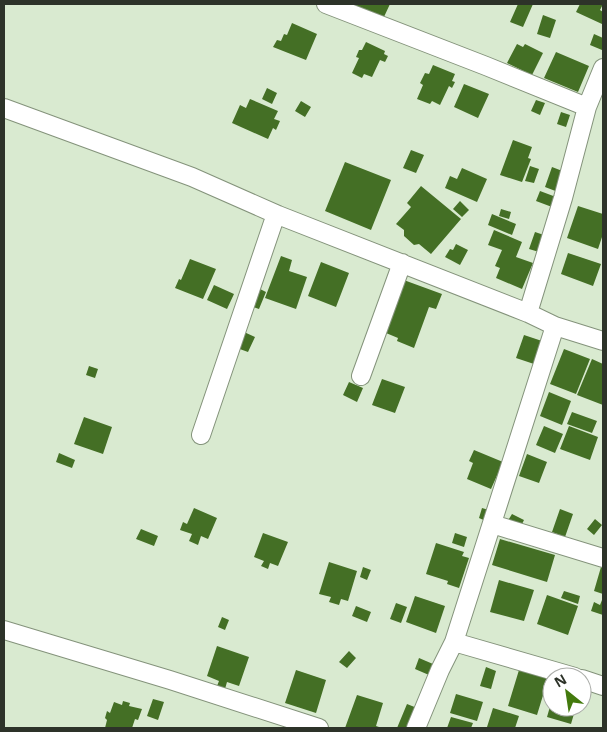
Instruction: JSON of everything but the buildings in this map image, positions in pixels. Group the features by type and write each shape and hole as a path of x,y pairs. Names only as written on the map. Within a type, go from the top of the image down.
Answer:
{"street":[{"path":"326,4 587,107"},
{"path":"528,313 587,107 603,68"},
{"path":"4,108 192,177 276,214 528,313 555,326 603,341"},
{"path":"201,435 276,214"},
{"path":"361,376 402,263"},
{"path":"416,728 454,642 555,326"},
{"path":"492,524 603,558"},
{"path":"4,630 170,680 318,728"},
{"path":"454,642 542,667"}]}
